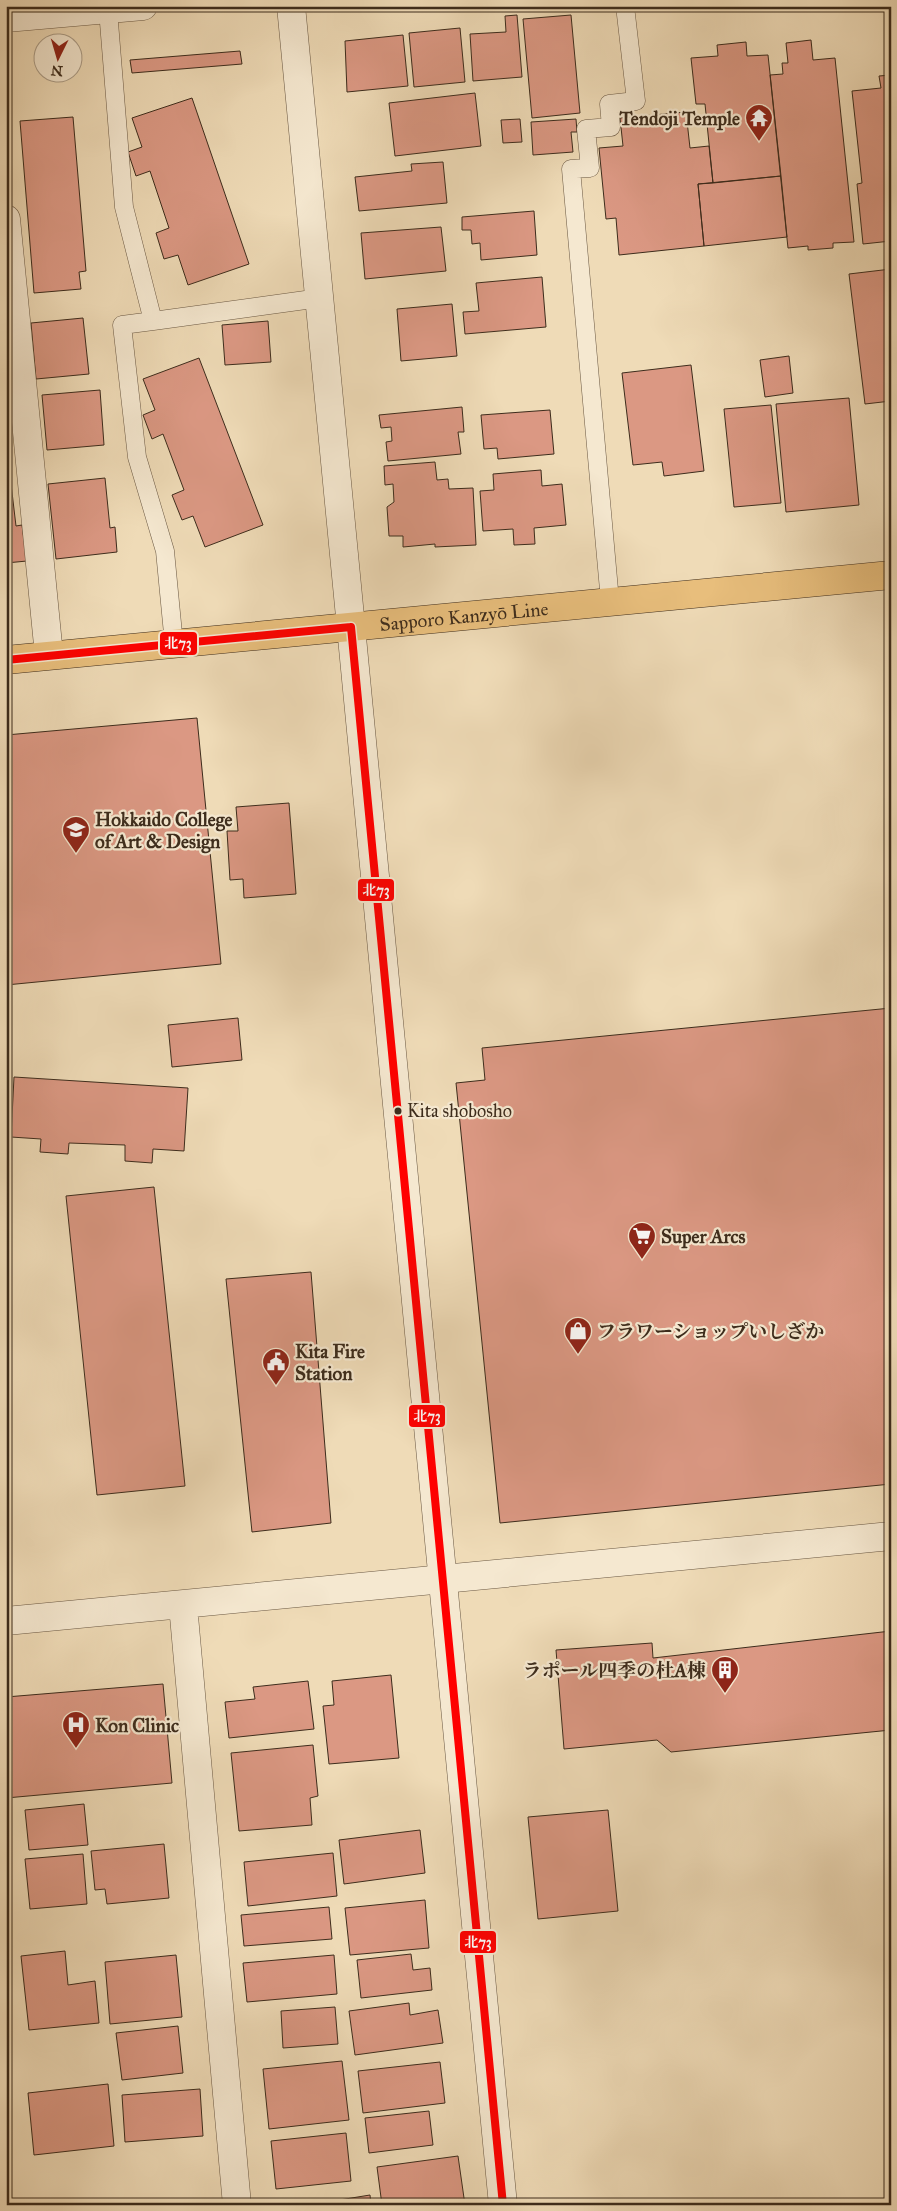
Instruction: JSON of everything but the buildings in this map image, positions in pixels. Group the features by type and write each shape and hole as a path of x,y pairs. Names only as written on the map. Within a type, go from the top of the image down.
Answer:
{"main road":[{"name":"Sapporo Kanzyō Line","path":"6,660 891,574"}],"street":[{"path":"6,18 143,6"},
{"path":"291,6 503,2205"},
{"path":"6,219 49,655"},
{"path":"6,1621 891,1536"},
{"path":"183,1605 238,2205"}],"lane":[{"path":"610,602 571,169 590,168 586,129 611,127 609,104 636,101 625,6"},
{"path":"108,10 124,207 154,321"},
{"path":"174,644 165,551 137,457 122,325 320,298"}],"transit line":[{"name":"北73","path":"351,627 503,2205"},
{"name":"北73","path":"6,660 351,627"}],"place":[{"name":"Tendoji Temple","path":"759,142"},
{"name":"Hokkaido College of Art & Design","path":"76,854"},
{"name":"Kita shobosho","path":"398,1111"},
{"name":"Super Arcs","path":"642,1260"},
{"name":"フラワーショップいしざか","path":"578,1355"},
{"name":"Kita Fire Station","path":"276,1386"},
{"name":"ラポール四季の杜A棟","path":"725,1694"},
{"name":"Kon Clinic","path":"76,1749"}]}
